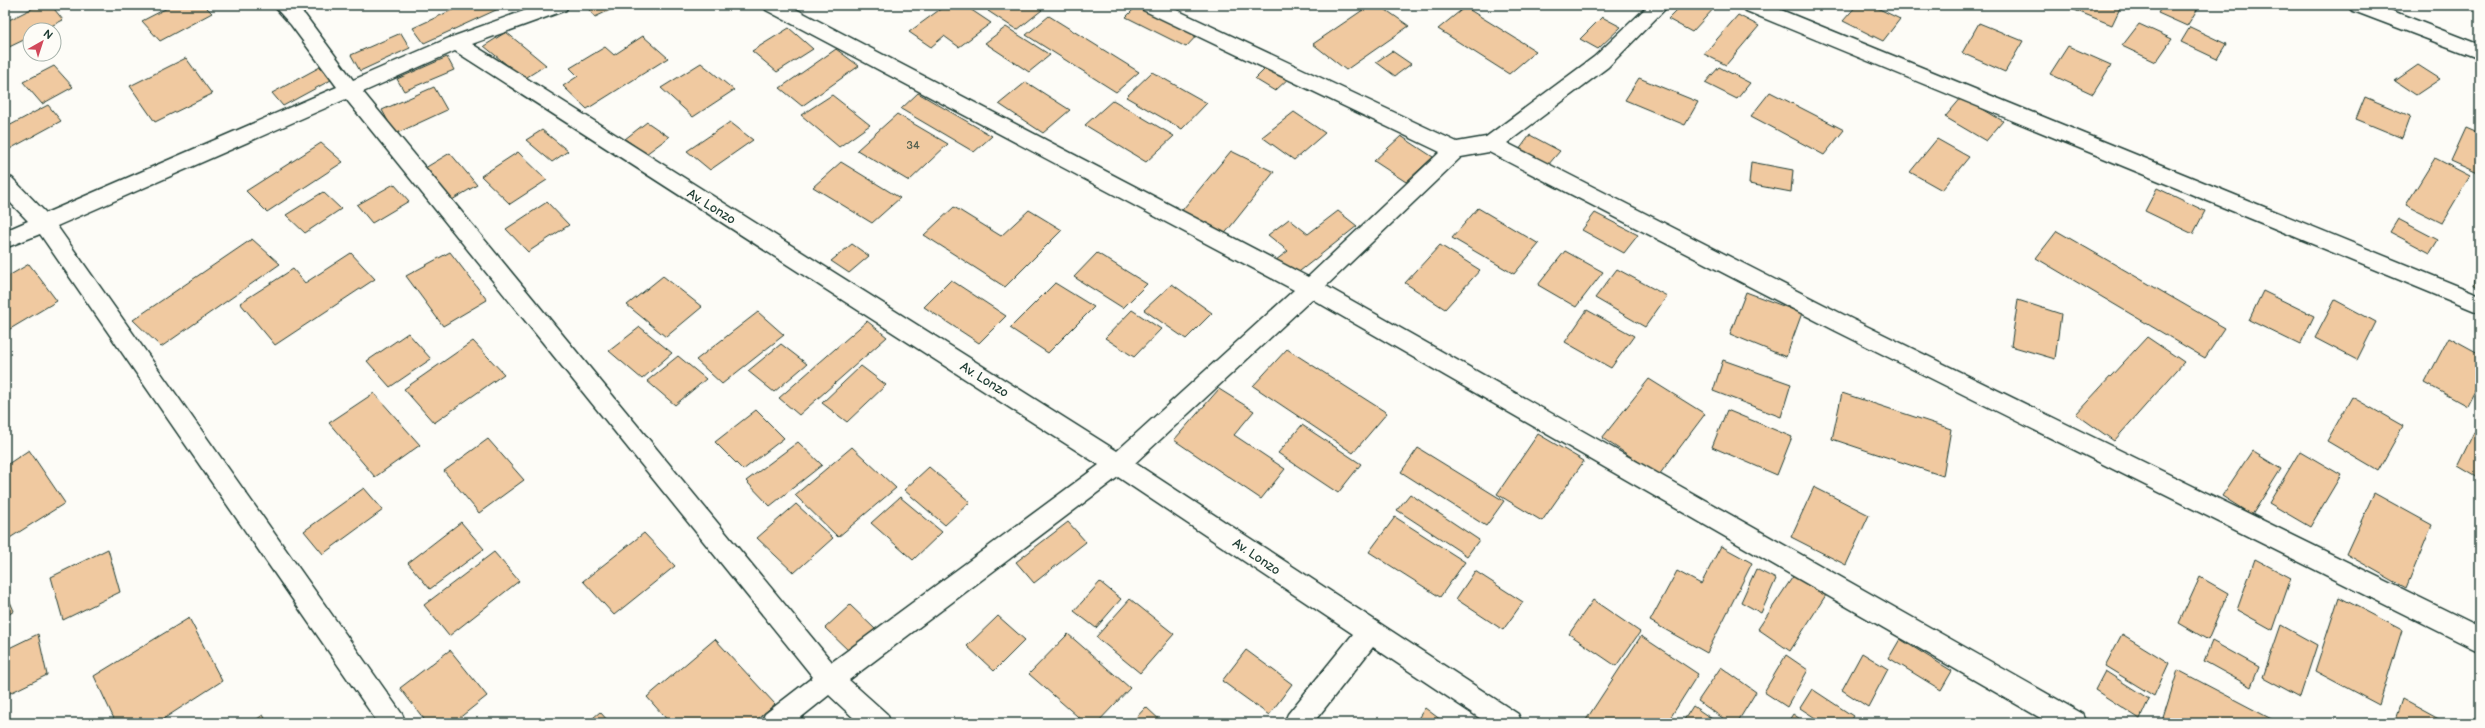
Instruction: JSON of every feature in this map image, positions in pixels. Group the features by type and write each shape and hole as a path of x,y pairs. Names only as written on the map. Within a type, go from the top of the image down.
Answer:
{"street":[{"path":"282,5 298,20 350,90 830,678 878,723"},
{"path":"5,240 456,43 559,5"},
{"path":"773,5 1310,288 2074,723"},
{"path":"1150,5 1455,150"},
{"path":"774,723 830,678 1118,464 1310,288 1455,150 1491,144 1601,62 1660,5"},
{"path":"1750,5 2480,304"},
{"path":"2358,5 2480,52"},
{"name":"Av. Lonzo","path":"456,43 1118,464 1509,723"},
{"path":"1491,144 1842,324 2480,640"},
{"path":"5,184 44,224 393,723"},
{"path":"1297,723 1371,631"}],"building":[{"path":"39,5 51,5 63,20 59,22 22,22 22,41 5,49 5,22"},
{"path":"173,5 204,5 212,13 160,41 142,21"},
{"path":"463,5 507,5 424,43 413,28"},
{"path":"621,5 595,17 586,6"},
{"path":"946,5 964,5 991,23 959,47 944,36 931,47 909,32"},
{"path":"996,5 1035,5 1042,10 1017,30 988,11"},
{"path":"1138,5 1199,33 1186,47 1126,17"},
{"path":"1370,5 1379,5 1409,26 1346,70 1313,44"},
{"path":"1682,5 1717,5 1692,32 1668,19"},
{"path":"1857,5 1871,5 1900,19 1883,41 1843,21"},
{"path":"2074,5 2121,6 2112,25 2072,9"},
{"path":"2163,5 2200,5 2187,26 2158,13"},
{"path":"1465,7 1536,51 1509,74 1438,29"},
{"path":"1738,15 1759,26 1726,65 1704,54"},
{"path":"1049,16 1139,72 1116,92 1026,35"},
{"path":"1602,17 1621,27 1598,49 1580,39"},
{"path":"1979,23 2023,41 2005,72 1962,53"},
{"path":"2139,24 2172,39 2156,62 2122,46"},
{"path":"1006,27 1050,55 1029,72 985,43"},
{"path":"2190,27 2226,44 2217,59 2181,42"},
{"path":"789,28 813,49 777,72 752,51"},
{"path":"506,32 546,65 524,79 484,46"},
{"path":"401,33 410,48 360,71 351,55"},
{"path":"643,36 668,58 587,109 563,86 578,76 570,68 605,47 614,55"},
{"path":"2068,46 2111,65 2093,94 2050,74"},
{"path":"836,49 859,66 802,106 780,88"},
{"path":"1392,51 1411,64 1395,76 1376,62"},
{"path":"447,57 454,70 404,91 397,79"},
{"path":"186,58 212,94 155,122 130,86"},
{"path":"701,63 734,90 693,117 661,88"},
{"path":"1269,65 1290,77 1275,91 1255,79"},
{"path":"2418,65 2440,79 2416,95 2395,81"},
{"path":"54,66 73,87 42,104 23,82"},
{"path":"320,67 331,80 283,106 272,93"},
{"path":"1719,67 1750,83 1737,99 1705,83"},
{"path":"1152,72 1207,103 1182,129 1126,97"},
{"path":"1639,78 1698,102 1685,125 1625,100"},
{"path":"1026,82 1070,110 1043,133 999,104"},
{"path":"434,87 447,110 395,134 382,110"},
{"path":"1770,92 1844,130 1824,155 1751,116"},
{"path":"918,93 992,136 974,152 901,109"},
{"path":"832,95 870,125 839,147 801,115"},
{"path":"1962,97 2003,121 1986,141 1945,117"},
{"path":"2365,97 2410,116 2402,138 2356,119"},
{"path":"1113,100 1174,136 1146,162 1085,125"},
{"path":"48,105 61,121 6,151 5,128"},
{"path":"1294,112 1325,133 1294,160 1262,137"},
{"path":"897,114 948,144 909,181 857,150"},
{"path":"647,122 669,137 646,154 625,139"},
{"path":"730,122 753,140 710,170 687,151"},
{"path":"2466,128 2480,134 2480,174 2451,161"},
{"path":"542,130 568,151 552,162 526,140"},
{"path":"1530,135 1560,151 1548,165 1519,150"},
{"path":"1401,136 1433,157 1406,182 1374,161"},
{"path":"1937,139 1969,157 1942,190 1910,172"},
{"path":"321,143 343,162 267,212 246,191"},
{"path":"1231,151 1274,172 1223,236 1179,214"},
{"path":"518,152 547,180 510,204 481,176"},
{"path":"450,153 477,185 452,200 425,168"},
{"path":"2435,158 2470,176 2442,223 2406,205"},
{"path":"841,162 900,198 872,223 813,187"},
{"path":"1751,162 1793,170 1791,192 1749,184"},
{"path":"394,184 409,201 372,223 357,205"},
{"path":"2157,188 2205,211 2193,234 2145,211"},
{"path":"323,192 341,209 305,233 286,215"},
{"path":"547,202 569,225 528,252 506,229"},
{"path":"954,207 1001,236 1029,210 1062,230 1005,287 924,235"},
{"path":"1478,208 1539,244 1514,274 1452,238"},
{"path":"1338,211 1357,226 1295,275 1276,260 1288,251 1268,235 1289,219 1308,234"},
{"path":"1595,213 1638,235 1624,253 1582,230"},
{"path":"2398,219 2438,240 2430,253 2390,232"},
{"path":"2057,231 2225,328 2205,358 2036,258"},
{"path":"252,239 280,264 161,347 133,320"},
{"path":"852,244 869,256 849,273 831,261"},
{"path":"1440,245 1480,270 1445,309 1405,283"},
{"path":"1565,251 1603,272 1576,307 1538,285"},
{"path":"450,252 487,300 443,326 406,276"},
{"path":"351,253 375,279 275,345 240,303 293,269 305,283"},
{"path":"1097,253 1147,284 1123,308 1074,277"},
{"path":"29,264 57,301 5,332 5,278"},
{"path":"2477,266 2480,267 2480,288 2474,285"},
{"path":"1617,269 1667,296 1645,327 1595,298"},
{"path":"663,276 702,307 666,337 627,305"},
{"path":"951,280 1006,316 979,343 924,307"},
{"path":"1055,283 1094,307 1048,353 1010,328"},
{"path":"1172,284 1212,313 1186,339 1144,310"},
{"path":"2263,291 2314,316 2300,345 2249,320"},
{"path":"1746,292 1802,313 1786,357 1730,334"},
{"path":"2018,300 2061,314 2055,359 2011,346"},
{"path":"2335,300 2376,322 2357,360 2315,338"},
{"path":"1132,310 1161,329 1134,357 1105,338"},
{"path":"1587,310 1634,336 1611,368 1565,342"},
{"path":"758,312 784,335 722,384 696,360"},
{"path":"867,321 887,337 799,415 779,398"},
{"path":"640,327 672,353 642,379 609,351"},
{"path":"408,333 431,359 390,387 367,361"},
{"path":"2147,337 2184,362 2114,441 2076,414"},
{"path":"2449,337 2480,354 2480,381 2467,406 2425,383"},
{"path":"473,341 504,374 434,423 404,389"},
{"path":"781,344 807,364 774,392 748,371"},
{"path":"1287,349 1387,413 1353,453 1253,386"},
{"path":"678,356 706,379 675,405 647,381"},
{"path":"1723,360 1791,384 1781,417 1713,391"},
{"path":"861,366 886,385 847,422 822,403"},
{"path":"1649,379 1705,414 1659,475 1602,438"},
{"path":"1219,389 1254,411 1234,435 1285,469 1261,499 1174,440"},
{"path":"374,393 420,445 375,477 329,423"},
{"path":"1842,393 1951,429 1943,476 1832,439"},
{"path":"2352,397 2403,426 2378,471 2327,441"},
{"path":"756,410 784,438 743,470 715,442"},
{"path":"1727,410 1792,437 1777,475 1712,447"},
{"path":"1302,425 1361,464 1338,493 1278,453"},
{"path":"2474,432 2480,435 2480,478 2458,465"},
{"path":"1538,434 1584,461 1542,521 1497,494"},
{"path":"488,439 524,480 479,513 444,471"},
{"path":"798,442 822,465 770,506 746,481"},
{"path":"852,447 896,488 838,537 795,495"},
{"path":"1418,448 1504,501 1486,526 1401,472"},
{"path":"29,450 65,503 5,541 5,466"},
{"path":"2252,451 2281,469 2252,515 2222,496"},
{"path":"2300,451 2341,475 2310,527 2269,503"},
{"path":"929,467 970,502 945,525 904,490"},
{"path":"1814,487 1869,515 1846,565 1791,537"},
{"path":"364,488 383,510 323,554 304,531"},
{"path":"2374,493 2432,525 2406,588 2346,554"},
{"path":"1410,494 1479,540 1467,556 1397,510"},
{"path":"900,497 942,532 913,560 871,523"},
{"path":"796,504 833,538 794,573 757,538"},
{"path":"1395,517 1465,562 1440,597 1369,552"},
{"path":"461,522 484,549 430,589 408,563"},
{"path":"1068,522 1086,542 1034,583 1016,562"},
{"path":"644,533 675,566 614,615 583,581"},
{"path":"1721,546 1752,563 1707,653 1650,621 1677,571 1701,584"},
{"path":"108,549 120,592 63,620 51,577"},
{"path":"494,552 519,581 449,636 424,605"},
{"path":"2255,559 2291,578 2273,630 2237,610"},
{"path":"1756,569 1776,579 1761,613 1741,602"},
{"path":"1475,571 1523,602 1503,630 1456,599"},
{"path":"1794,575 1826,595 1790,651 1758,629"},
{"path":"2200,577 2228,593 2208,640 2179,623"},
{"path":"1100,582 1121,599 1096,628 1074,611"},
{"path":"5,590 14,611 5,617"},
{"path":"2339,597 2402,630 2379,705 2315,671"},
{"path":"1130,599 1174,634 1140,673 1096,637"},
{"path":"1593,600 1640,632 1616,666 1569,634"},
{"path":"850,605 875,629 851,653 825,628"},
{"path":"998,616 1025,640 994,671 967,646"},
{"path":"189,618 222,681 157,723 116,723 94,676"},
{"path":"2281,625 2317,645 2300,697 2263,677"},
{"path":"38,634 47,675 8,694 5,679 5,650"},
{"path":"1068,634 1130,688 1097,723 1085,723 1029,674"},
{"path":"2122,634 2169,663 2154,696 2105,666"},
{"path":"1641,636 1698,674 1667,723 1584,723"},
{"path":"715,639 775,704 753,723 670,723 647,697"},
{"path":"1900,639 1952,671 1941,690 1889,658"},
{"path":"2212,641 2259,667 2251,687 2204,661"},
{"path":"450,650 487,696 453,723 427,723 400,688"},
{"path":"1246,650 1292,684 1269,715 1222,681"},
{"path":"1862,653 1888,669 1868,707 1842,690"},
{"path":"1786,655 1808,670 1787,707 1764,692"},
{"path":"1721,667 1756,692 1737,723 1730,723 1698,701"},
{"path":"2178,670 2279,723 2166,723 2162,721"},
{"path":"2105,671 2149,699 2140,719 2095,690"},
{"path":"1812,689 1853,716 1849,723 1823,723 1800,708"},
{"path":"2402,699 2446,723 2394,723"},
{"path":"1693,706 1718,723 1682,723"},
{"path":"1146,707 1163,723 1131,723"},
{"path":"1425,708 1445,723 1415,723"},
{"path":"600,712 610,723 587,723"},
{"path":"1793,714 1806,723 1787,723"},
{"path":"263,715 268,723 251,723"}]}
